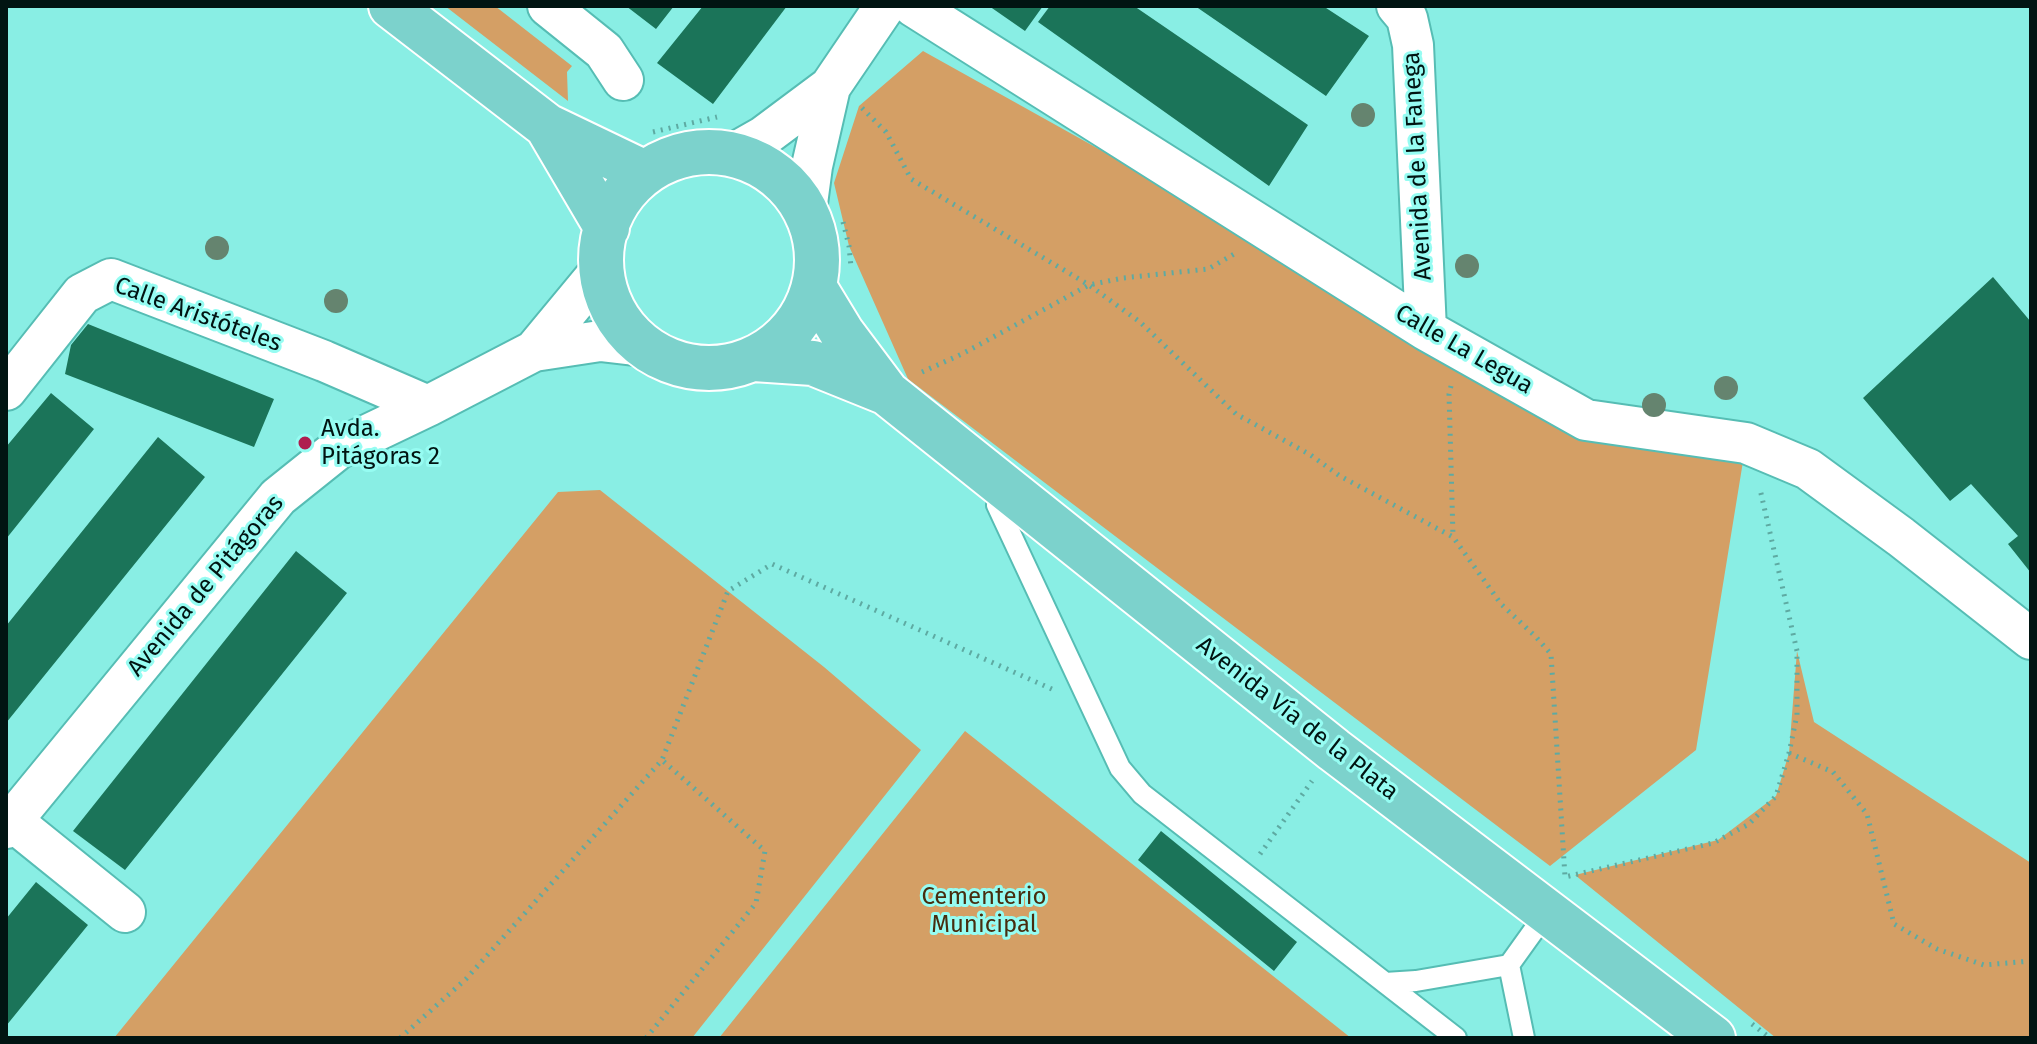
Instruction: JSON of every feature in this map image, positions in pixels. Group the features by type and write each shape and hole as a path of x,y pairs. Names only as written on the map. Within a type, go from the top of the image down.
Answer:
{"main road":[{"path":"391,6 547,126 645,154 662,163 708,152 731,134 756,162 777,175 793,192 825,216 815,236 818,263 833,281 785,337 754,359 716,368 695,368 674,363 643,346 618,317 607,294 604,248 615,208 645,154"},
{"path":"547,126 604,248"},
{"name":"Avenida Vía de la Plata","path":"833,281 842,333 887,393 1334,750 1561,887 1729,1028"},
{"name":"Avenida Vía de la Plata","path":"754,359 813,363 887,393"}],"street":[{"path":"548,6 604,51 623,80"},
{"path":"731,134 763,137 830,87 885,6"},
{"name":"Calle La Legua","path":"913,6 1426,330 1586,420 1746,443 1808,469 2031,639"},
{"name":"Avenida de la Fanega","path":"1397,6 1407,18 1413,45 1426,330"},
{"path":"825,216 812,166 830,87"},
{"path":"534,351 604,248"},
{"name":"Calle Aristóteles","path":"6,390 82,294 111,279 324,361 428,406"},
{"path":"534,351 600,341 643,346"},
{"name":"Avenida de Pitágoras","path":"8,821 278,497 338,449 534,351"},
{"path":"8,821 125,912"}],"lane":[{"path":"1007,489 997,505 1120,768 1142,794 1456,1038"},
{"path":"1524,1038 1509,965 1561,887"},
{"path":"1385,983 1416,981 1509,965"}],"path":[{"path":"855,119 859,106 886,132 911,179 1089,285 1140,322 1236,414 1309,454 1340,476 1453,537 1501,604 1551,654 1561,887 1713,843 1749,824 1776,796 1797,715 1797,651 1763,498 1746,443"},
{"path":"645,154 731,134"},
{"path":"825,216 849,246 833,281"},
{"path":"887,393 908,379 962,354 1089,285 1123,278 1208,269 1248,246 1256,223"},
{"path":"1453,537 1449,394 1461,351"},
{"path":"400,1038 466,979 662,760 728,591 772,564 1091,706"},
{"path":"1245,874 1334,750"},
{"path":"1789,753 1833,772 1867,814 1894,924 1937,949 1984,965 2031,961"},
{"path":"646,1038 756,903 765,851 662,760"},
{"path":"1729,1028 1770,1038"}],"green space":[{"path":"445,6 495,6 572,66 567,72 568,101"},
{"path":"923,51 1533,391 1746,443 1696,750 1550,866 908,379 849,246 834,183 859,106"},
{"path":"600,490 824,667 921,750 692,1038 114,1038 558,492"},
{"path":"1797,651 1814,722 2031,863 2031,1038 1776,1038 1575,875 1718,840 1776,796 1789,753"},
{"name":"Cementerio Municipal","path":"965,731 1351,1038 719,1038"}],"building":[{"path":"626,6 674,6 656,29"},
{"path":"703,6 787,6 713,104 657,63"},
{"path":"989,6 1043,6 1025,31"},
{"path":"1050,6 1134,6 1308,125 1269,186 1038,22"},
{"path":"1195,6 1323,6 1369,36 1326,96"},
{"path":"1993,277 2031,322 2031,573 2008,544 2018,536 1971,484 1950,501 1863,398"},
{"path":"88,324 274,399 254,447 65,374 71,345"},
{"path":"51,393 94,429 6,539 6,447"},
{"path":"158,437 205,477 6,723 6,626"},
{"path":"296,551 347,593 125,870 73,831"},
{"path":"1161,831 1297,942 1274,971 1138,860"},
{"path":"36,882 88,925 6,1026 6,919"}],"place":[{"name":"Avda. Pitágoras 2","path":"305,443"}]}
